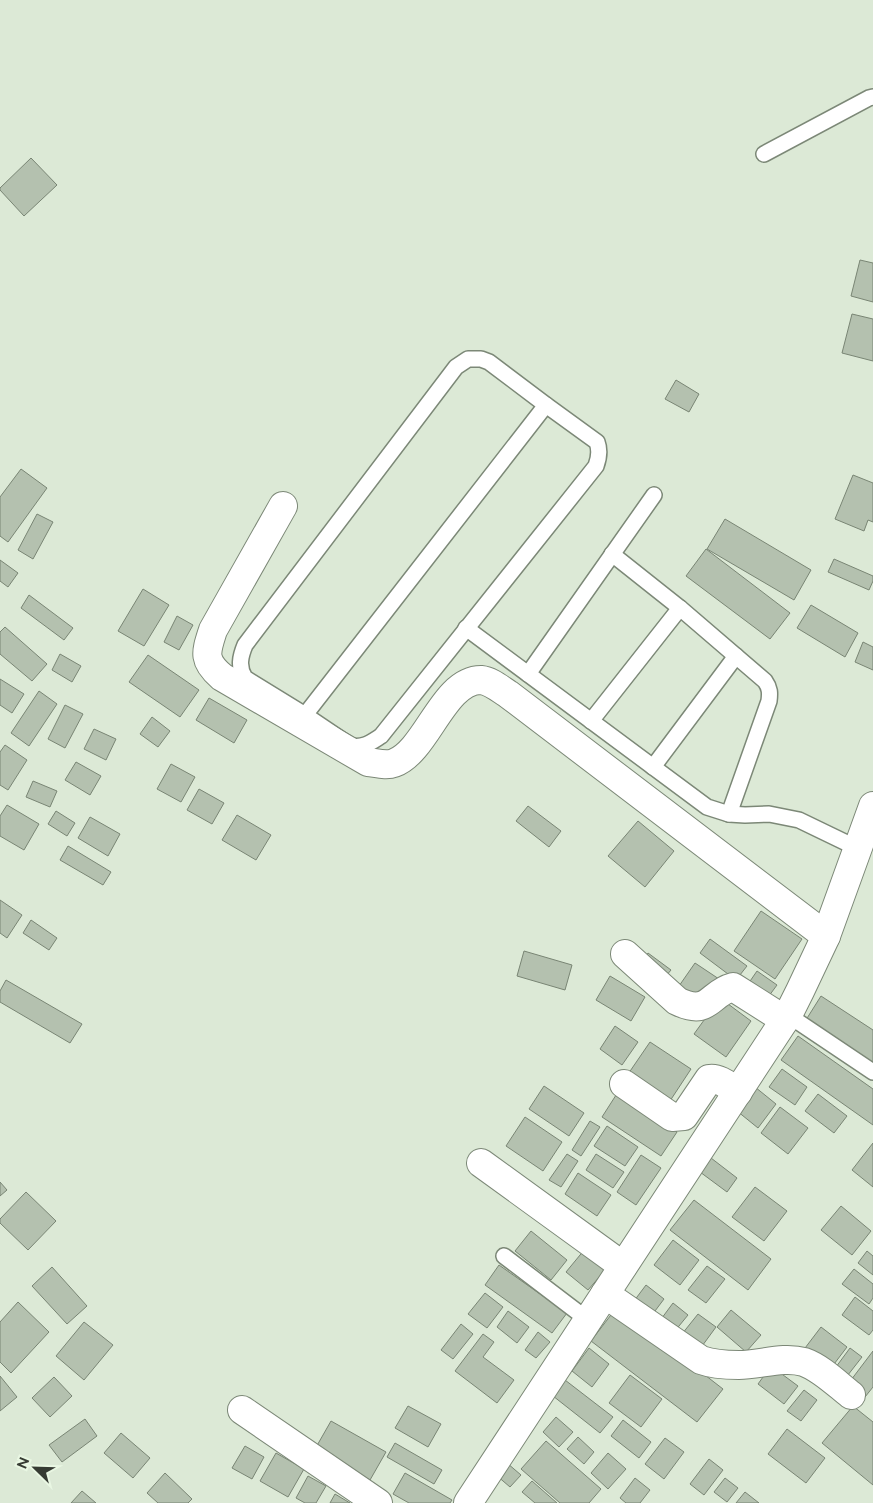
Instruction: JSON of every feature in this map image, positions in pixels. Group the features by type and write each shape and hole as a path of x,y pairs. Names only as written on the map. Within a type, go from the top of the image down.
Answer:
{"street":[{"path":"283,506 213,630 208,646 208,659 212,668 222,676 368,762 382,764 393,764 411,750 457,689 468,682 482,680 492,683 826,936"},
{"path":"468,1503 786,1017 826,936 872,811"},
{"path":"625,954 677,1001 687,1006 707,1004 733,987 786,1017"},
{"path":"624,1084 672,1117 684,1116 709,1079 718,1079 738,1092"},
{"path":"481,1163 623,1266"},
{"path":"605,1294 701,1360 716,1364 740,1365 790,1360 801,1362 814,1366 851,1395"},
{"path":"242,1410 378,1503"}],"lane":[{"path":"764,154 873,97"},
{"path":"468,359 489,362 546,405 597,442 599,452 596,466 381,736 368,745 360,747 351,746 245,678 241,672 240,662 240,655 245,645 456,367 468,359"},
{"path":"305,715 546,405"},
{"path":"528,674 654,495"},
{"path":"612,554 680,608 765,681 770,692 769,701 729,814"},
{"path":"591,721 680,608"},
{"path":"466,628 707,807 729,814 769,814 798,820 857,848"},
{"path":"653,768 736,656"},
{"path":"786,1017 873,1072"},
{"path":"504,1256 588,1320"}],"building":[{"path":"31,158 57,185 24,216 0,188"},
{"path":"860,260 873,263 873,302 851,296"},
{"path":"852,314 873,319 873,361 842,353"},
{"path":"676,380 699,394 689,412 665,399"},
{"path":"21,469 47,488 8,542 0,536 0,497"},
{"path":"853,475 873,483 873,522 868,520 864,531 835,519"},
{"path":"37,514 53,522 33,559 18,550"},
{"path":"725,519 811,570 794,600 707,549"},
{"path":"706,549 790,613 770,639 686,576"},
{"path":"834,559 873,576 869,590 828,572"},
{"path":"0,560 18,573 8,587 0,581"},
{"path":"143,589 169,605 144,646 118,631"},
{"path":"29,595 73,628 64,640 21,608"},
{"path":"811,605 858,633 845,657 797,628"},
{"path":"177,616 193,625 179,650 164,642"},
{"path":"5,627 47,664 32,681 0,654 0,632"},
{"path":"863,642 873,647 873,670 855,662"},
{"path":"60,654 81,666 72,682 52,670"},
{"path":"148,655 199,690 180,717 129,682"},
{"path":"0,679 24,694 12,713 0,705"},
{"path":"39,691 57,704 29,746 11,733"},
{"path":"209,698 247,720 234,743 196,720"},
{"path":"65,705 83,714 65,748 48,739"},
{"path":"152,717 170,731 158,747 140,734"},
{"path":"94,729 116,739 106,760 84,749"},
{"path":"5,745 27,760 8,790 0,785 0,752"},
{"path":"76,762 101,776 90,795 65,780"},
{"path":"171,764 195,777 181,802 157,789"},
{"path":"33,781 57,791 50,807 26,797"},
{"path":"199,789 224,803 212,824 187,810"},
{"path":"7,805 39,824 24,850 0,836 0,816"},
{"path":"528,806 561,831 549,847 516,821"},
{"path":"56,811 75,823 67,836 48,824"},
{"path":"237,815 271,835 256,860 222,840"},
{"path":"90,817 120,834 108,856 78,838"},
{"path":"638,821 674,851 645,887 608,856"},
{"path":"68,846 111,872 103,885 60,860"},
{"path":"0,900 22,915 7,938 0,933"},
{"path":"761,911 802,939 775,979 734,951"},
{"path":"31,920 57,938 49,950 23,933"},
{"path":"710,939 747,966 736,980 700,953"},
{"path":"524,951 572,965 565,990 517,976"},
{"path":"648,953 671,970 661,982 639,966"},
{"path":"695,963 719,979 703,1002 679,986"},
{"path":"757,971 777,985 766,1000 746,987"},
{"path":"610,976 645,997 631,1021 596,1000"},
{"path":"6,980 82,1024 70,1043 0,1002 0,991"},
{"path":"821,996 873,1030 873,1068 804,1023"},
{"path":"720,998 751,1021 726,1057 694,1034"},
{"path":"615,1026 638,1042 622,1065 600,1049"},
{"path":"798,1036 873,1089 873,1125 781,1060"},
{"path":"650,1042 691,1069 666,1107 624,1080"},
{"path":"782,1069 807,1087 795,1105 769,1087"},
{"path":"544,1086 584,1113 569,1136 529,1109"},
{"path":"755,1087 776,1104 758,1128 737,1111"},
{"path":"618,1092 677,1132 661,1156 602,1117"},
{"path":"818,1094 847,1116 834,1133 805,1111"},
{"path":"780,1107 808,1128 788,1154 761,1133"},
{"path":"525,1117 562,1142 543,1171 506,1146"},
{"path":"590,1121 600,1127 581,1156 572,1150"},
{"path":"607,1126 638,1147 625,1166 594,1146"},
{"path":"873,1143 873,1187 852,1170"},
{"path":"567,1154 578,1161 561,1187 549,1180"},
{"path":"596,1154 624,1172 613,1188 586,1170"},
{"path":"641,1155 661,1168 636,1205 617,1192"},
{"path":"711,1158 737,1178 727,1192 700,1172"},
{"path":"578,1173 611,1195 597,1216 565,1194"},
{"path":"0,1182 7,1190 0,1196"},
{"path":"755,1187 787,1211 764,1241 732,1217"},
{"path":"26,1192 56,1221 28,1250 0,1223 0,1219"},
{"path":"694,1200 771,1259 748,1290 670,1230"},
{"path":"841,1206 871,1231 852,1255 821,1230"},
{"path":"531,1231 567,1260 551,1280 515,1251"},
{"path":"673,1240 699,1260 680,1285 654,1265"},
{"path":"585,1249 607,1268 588,1290 566,1272"},
{"path":"867,1251 873,1256 873,1275 858,1263"},
{"path":"499,1265 567,1313 552,1333 485,1285"},
{"path":"707,1266 725,1279 706,1303 688,1290"},
{"path":"52,1267 87,1306 67,1324 32,1286"},
{"path":"854,1269 873,1284 873,1298 869,1304 842,1284"},
{"path":"646,1285 664,1299 649,1319 631,1305"},
{"path":"485,1293 503,1307 487,1328 468,1314"},
{"path":"855,1297 873,1311 873,1330 869,1335 842,1315"},
{"path":"18,1302 49,1332 11,1373 0,1362 0,1322"},
{"path":"673,1303 688,1315 670,1337 656,1326"},
{"path":"617,1307 723,1389 697,1422 591,1341"},
{"path":"731,1310 761,1335 746,1352 717,1327"},
{"path":"508,1311 529,1327 517,1343 497,1327"},
{"path":"698,1314 716,1327 697,1353 678,1339"},
{"path":"84,1322 113,1345 84,1380 56,1356"},
{"path":"461,1324 473,1334 453,1359 441,1350"},
{"path":"821,1327 847,1347 828,1372 802,1352"},
{"path":"538,1332 550,1342 536,1358 525,1350"},
{"path":"483,1334 494,1342 483,1357 514,1380 497,1403 455,1371"},
{"path":"589,1348 609,1364 592,1387 572,1371"},
{"path":"850,1348 862,1357 844,1380 833,1371"},
{"path":"873,1351 873,1387 865,1397 848,1384"},
{"path":"771,1366 798,1386 784,1404 758,1384"},
{"path":"630,1375 662,1399 641,1427 609,1403"},
{"path":"0,1376 17,1397 0,1411"},
{"path":"54,1377 72,1396 50,1417 32,1398"},
{"path":"565,1380 613,1417 600,1433 553,1396"},
{"path":"804,1390 817,1400 801,1421 787,1411"},
{"path":"408,1406 441,1424 428,1447 395,1428"},
{"path":"853,1406 873,1422 873,1485 822,1443"},
{"path":"556,1417 573,1432 559,1447 543,1432"},
{"path":"85,1419 97,1436 62,1462 49,1445"},
{"path":"623,1420 651,1442 639,1458 611,1436"},
{"path":"331,1421 386,1452 370,1480 315,1449"},
{"path":"787,1429 825,1458 806,1483 768,1454"},
{"path":"121,1433 150,1458 133,1478 104,1453"},
{"path":"578,1437 594,1452 584,1464 567,1449"},
{"path":"665,1438 684,1452 664,1479 645,1464"},
{"path":"546,1441 601,1489 589,1503 560,1503 521,1469"},
{"path":"395,1443 442,1470 434,1484 387,1457"},
{"path":"245,1446 264,1457 252,1479 232,1468"},
{"path":"276,1453 304,1469 288,1497 260,1481"},
{"path":"608,1453 626,1469 608,1489 591,1473"},
{"path":"709,1459 723,1470 704,1495 690,1484"},
{"path":"507,1463 521,1475 510,1487 496,1475"},
{"path":"165,1473 192,1499 188,1503 158,1503 147,1493"},
{"path":"405,1473 452,1500 450,1503 409,1503 393,1494"},
{"path":"308,1476 326,1486 316,1503 305,1503 296,1498"},
{"path":"635,1478 650,1490 640,1503 626,1503 620,1498"},
{"path":"725,1478 738,1488 727,1502 714,1492"},
{"path":"532,1481 557,1503 535,1503 522,1492"},
{"path":"82,1491 96,1503 71,1503"},
{"path":"745,1492 759,1503 736,1503"},
{"path":"335,1494 350,1503 330,1503"}]}
